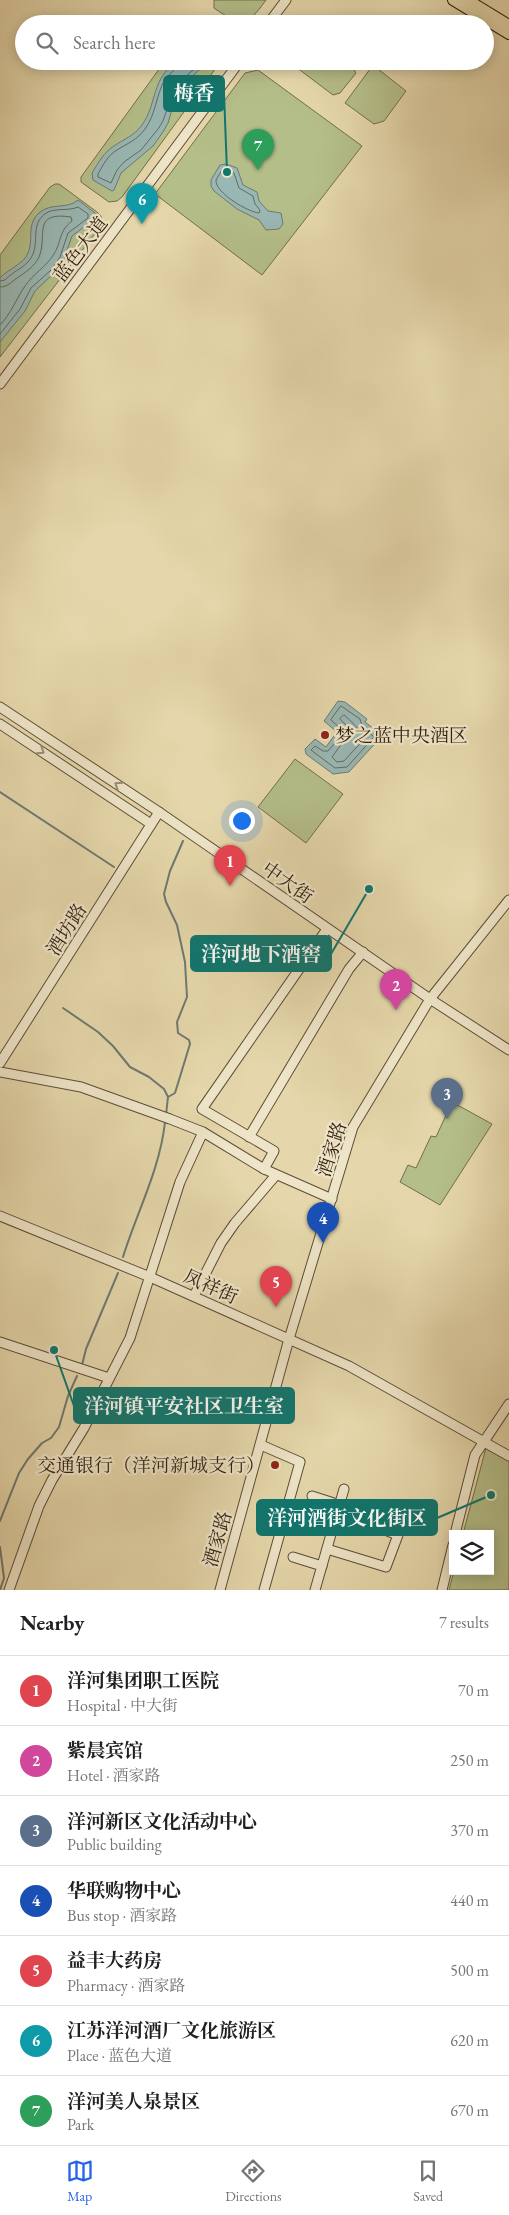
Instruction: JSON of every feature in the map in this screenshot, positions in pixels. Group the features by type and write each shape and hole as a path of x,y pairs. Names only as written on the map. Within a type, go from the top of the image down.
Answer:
{"main road":[{"path":"453,0 478,15"},
{"path":"468,0 493,15"},
{"path":"494,16 509,25"},
{"path":"494,25 509,34"}],"street":[{"path":"275,15 286,0"},
{"name":"蓝色大道","path":"0,384 233,70"},
{"name":"中大街","path":"0,707 159,812 326,929 509,1050"},
{"path":"0,724 152,824"},
{"name":"酒坊路","path":"0,1063 159,812"},
{"name":"酒家路","path":"220,1590 289,1339 353,1127 430,999 509,900"},
{"path":"264,1169 274,1151 202,1109 326,929"},
{"path":"249,1137 349,969 362,952"},
{"path":"0,1072 81,1088 202,1132 264,1169 332,1199"},
{"path":"9,1590 39,1506 52,1480 84,1428 130,1338 180,1182 202,1132"},
{"path":"194,1296 221,1243 235,1223 276,1175"},
{"name":"凤祥街","path":"0,1216 150,1277 349,1366 509,1456"},
{"path":"0,1342 109,1378"},
{"path":"456,1530 475,1455 509,1404"},
{"path":"261,1446 300,1462 264,1590"},
{"path":"315,1590 344,1490"},
{"path":"312,1496 398,1535 386,1567 327,1549"},
{"path":"292,1557 322,1566"},
{"path":"442,1590 449,1561"}],"green space":[{"path":"214,0 266,0 254,15 225,15 214,8"},
{"path":"158,70 214,70 122,197 117,201 109,202 81,182 81,177"},
{"path":"258,70 362,146 262,275 155,194 245,73"},
{"path":"300,70 354,70 356,73 340,93 333,95"},
{"path":"369,70 379,70 406,91 384,121 374,124 345,103"},
{"path":"59,184 97,212 101,216 101,226 0,357 0,255 50,187"},
{"path":"295,759 343,794 306,843 258,807"},
{"path":"452,1102 492,1124 440,1205 400,1182 408,1165 416,1168 431,1136 436,1137"},
{"path":"487,1444 509,1455 509,1590 449,1590 453,1575 494,1575 494,1530 464,1530"}],"water":[{"path":"167,70 199,70 178,89 168,123 153,146 121,173 112,191 93,180 92,173 110,148 132,135 142,125 162,76"},
{"path":"226,164 237,168 243,185 257,192 259,201 268,211 281,213 283,224 279,229 266,230 259,220 237,209 214,191 211,186 211,180 220,165"},
{"path":"78,200 95,213 93,220 72,236 64,259 54,273 35,291 25,311 0,342 0,278 26,257 30,248 31,227 39,213 49,208 69,205"},
{"path":"338,701 345,702 367,719 365,722 382,735 349,772 333,774 306,754 305,749 315,739 326,747 337,732 324,721"}],"waterway":[{"path":"0,792 114,867"},
{"path":"168,1097 175,1093 190,1044 189,1040 178,1033 177,1022 187,997 185,962 177,925 164,894 170,871 183,841"},
{"path":"63,1008 98,1032 113,1046 130,1067 149,1077 164,1089 168,1097 166,1115"},
{"path":"123,1257 153,1174 165,1122"},
{"path":"82,1365 86,1349 118,1273"},
{"path":"0,1521 19,1473 28,1459 42,1443 51,1438 59,1427 68,1396 77,1376"},
{"path":"0,1547 4,1578 0,1590"}],"place":[{"name":"洋河美人泉景区","path":"258,170"},
{"name":"梅香","path":"227,172"},
{"name":"江苏洋河酒厂文化旅游区","path":"142,224"},
{"name":"梦之蓝中央酒区","path":"325,735"},
{"name":"洋河集团职工医院","path":"230,886"},
{"name":"洋河地下酒窖","path":"369,889"},
{"name":"紫晨宾馆","path":"396,1010"},
{"name":"洋河新区文化活动中心","path":"447,1119"},
{"name":"华联购物中心","path":"323,1243"},
{"name":"益丰大药房","path":"276,1307"},
{"name":"洋河镇平安社区卫生室","path":"54,1350"},
{"name":"交通银行（洋河新城支行）","path":"275,1465"},
{"name":"洋河酒街文化街区","path":"491,1495"}]}
